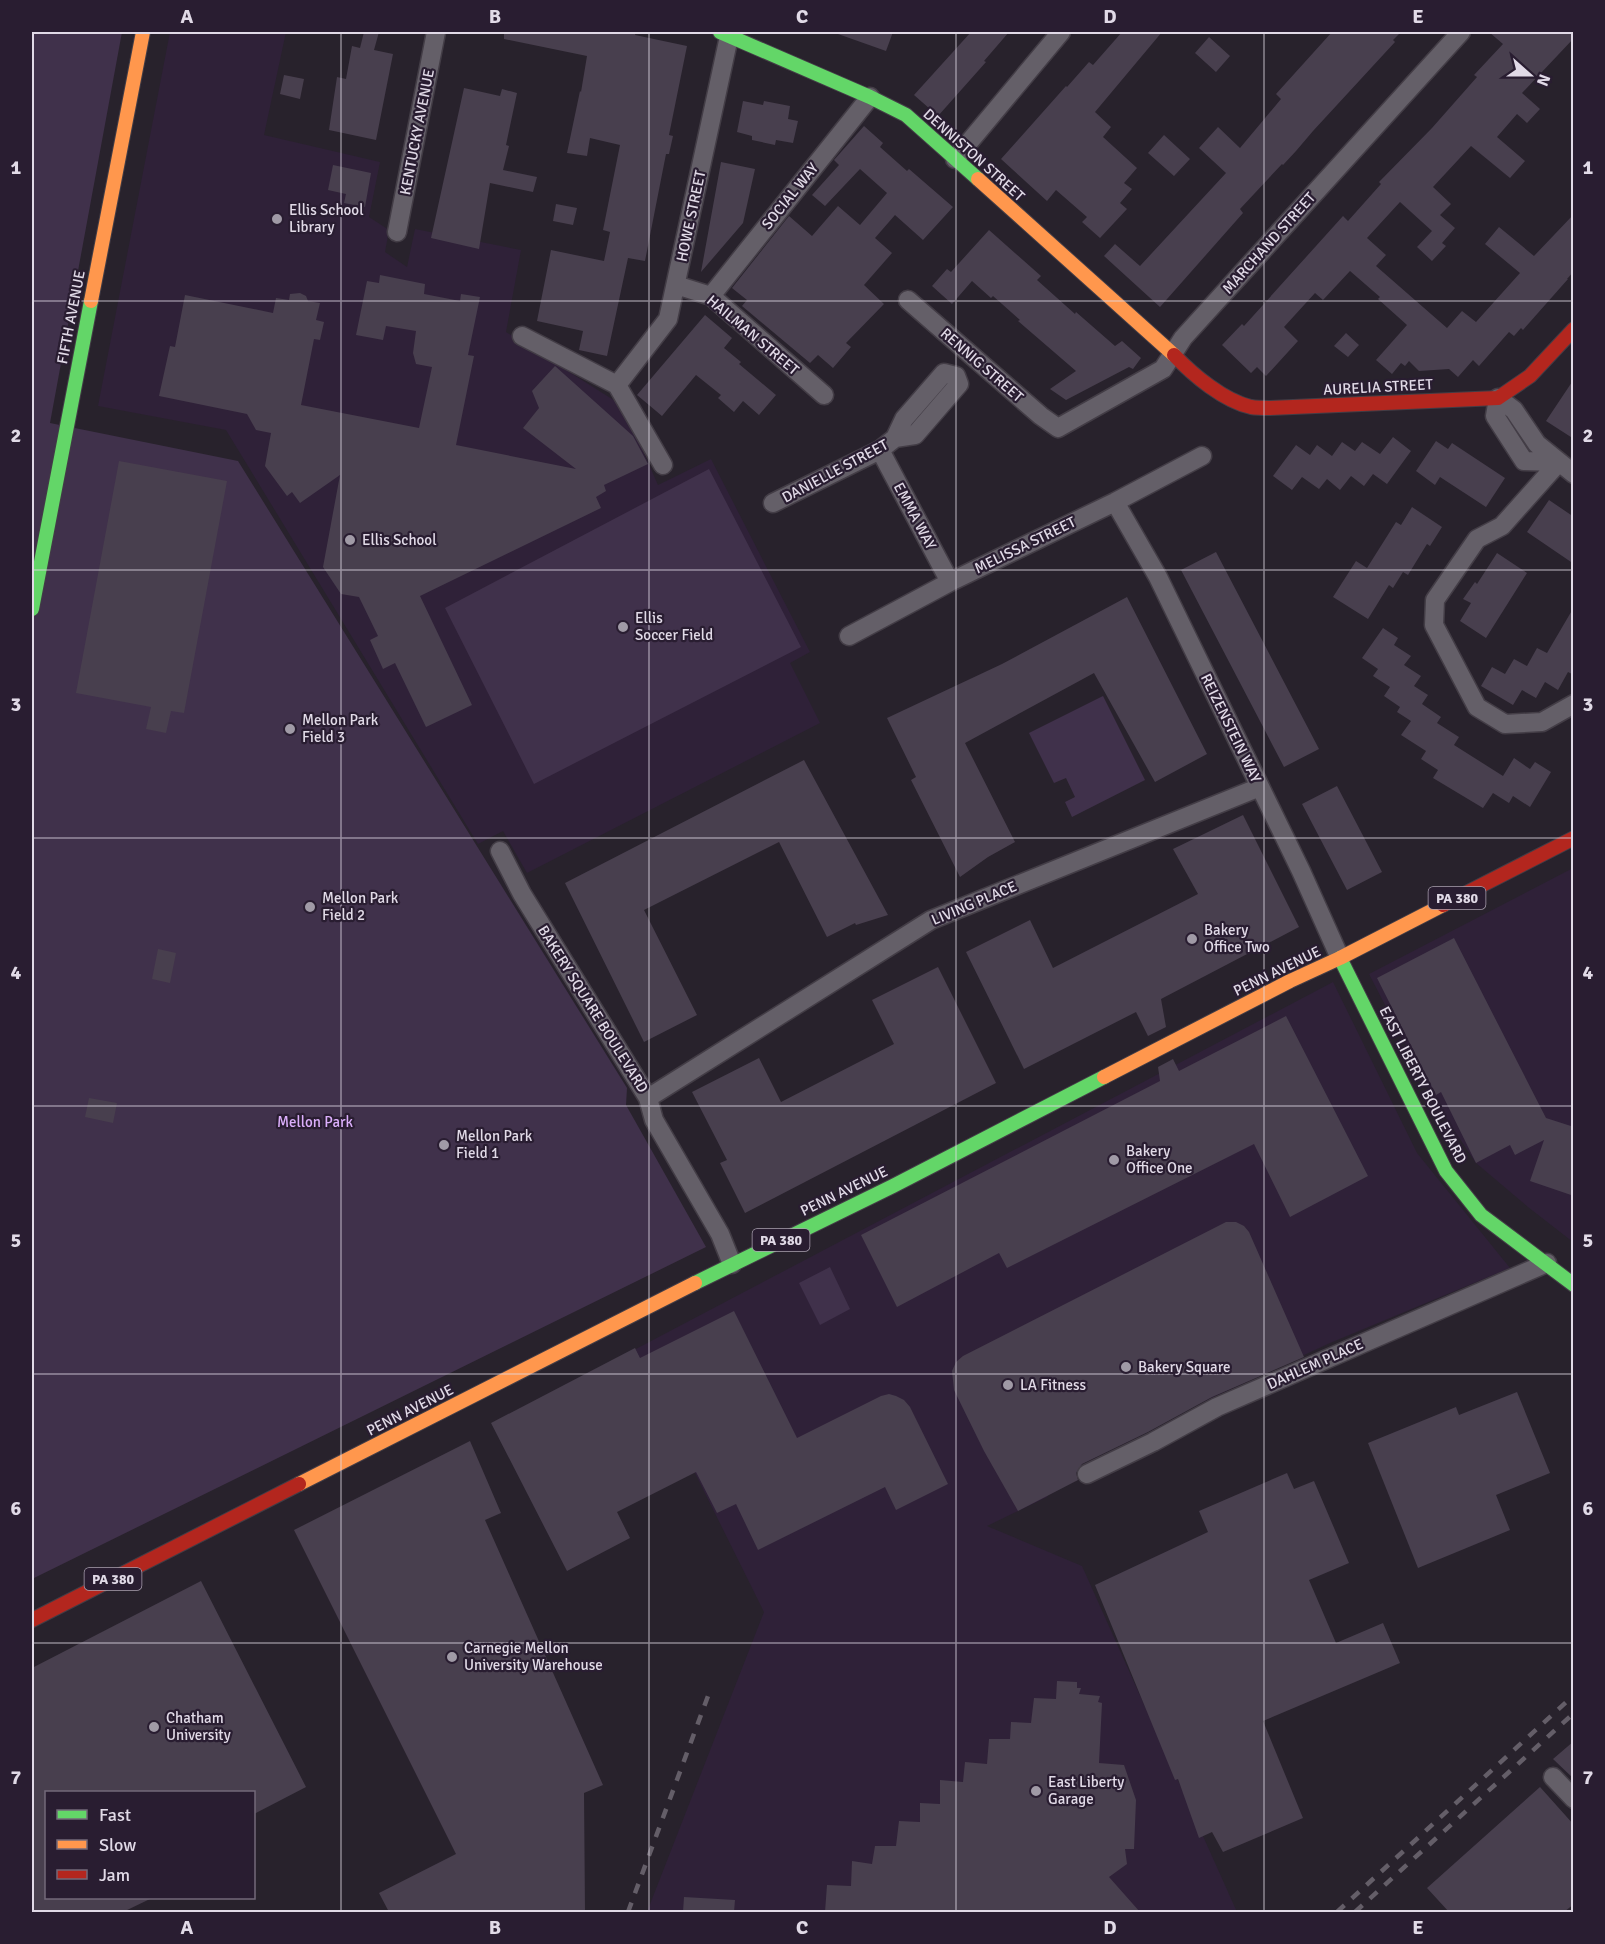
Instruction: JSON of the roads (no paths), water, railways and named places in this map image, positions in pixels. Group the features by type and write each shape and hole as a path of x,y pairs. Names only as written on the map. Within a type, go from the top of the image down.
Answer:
{"main road":[{"name":"FIFTH AVENUE","path":"32,609 143,32"},
{"name":"DENNISTON STREET","path":"727,33 906,115 1173,355"},
{"path":"1498,398 1530,376 1574,329"},
{"name":"AURELIA STREET","path":"1173,355 1186,368 1229,399 1252,407 1290,408 1498,398"},
{"name":"PENN AVENUE","path":"32,1620 732,1264 893,1186 1290,981 1340,958 1574,838"},
{"name":"EAST LIBERTY BOULEVARD","path":"1340,958 1446,1171 1481,1215 1574,1285"}],"street":[{"name":"KENTUCKY AVENUE","path":"397,232 436,32"},
{"path":"955,159 1061,32"},
{"name":"MARCHAND STREET","path":"1058,428 1163,369 1184,338 1461,32"},
{"name":"HOWE STREET","path":"617,385 668,319 727,33"},
{"name":"SOCIAL WAY","path":"711,296 870,98"},
{"name":"HAILMAN STREET","path":"676,285 711,296 824,395"},
{"name":"RENNIG STREET","path":"908,300 1041,416 1058,428"},
{"path":"522,336 617,385 663,465"},
{"path":"1498,398 1514,410 1538,444 1574,474"},
{"name":"DANIELLE STREET","path":"773,503 880,450 895,438"},
{"name":"EMMA WAY","path":"880,450 950,582"},
{"name":"MELISSA STREET","path":"849,636 950,582 1115,502 1202,456"},
{"path":"1559,462 1502,526 1477,539 1435,600 1434,625 1477,707 1505,724 1542,722 1574,704"},
{"name":"REIZENSTEIN WAY","path":"1115,502 1158,578 1301,871 1340,958"},
{"name":"LIVING PLACE","path":"648,1098 931,920 1260,787"},
{"name":"BAKERY SQUARE BOULEVARD","path":"501,851 522,894 648,1098 654,1120 720,1234 732,1264"},
{"name":"DAHLEM PLACE","path":"1087,1474 1217,1407 1547,1263"},
{"path":"1553,1777 1574,1799"}],"railway":[{"path":"628,1912 711,1688"},
{"path":"1337,1912 1574,1695"},
{"path":"1355,1912 1574,1713"}],"place":[{"name":"Ellis School Library","path":"277,219"},
{"name":"Ellis School","path":"350,540"},
{"name":"Ellis Soccer Field","path":"623,627"},
{"name":"Mellon Park Field 3","path":"290,729"},
{"name":"Mellon Park Field 2","path":"310,907"},
{"name":"Bakery Office Two","path":"1192,939"},
{"name":"Mellon Park Field 1","path":"444,1145"},
{"name":"Bakery Office One","path":"1114,1160"},
{"name":"Bakery Square","path":"1126,1367"},
{"name":"LA Fitness","path":"1008,1385"},
{"name":"Carnegie Mellon University Warehouse","path":"452,1657"},
{"name":"Chatham University","path":"154,1727"},
{"name":"East Liberty Garage","path":"1036,1791"}],"park label":[{"name":"Mellon Park","path":"315,1122"}]}
